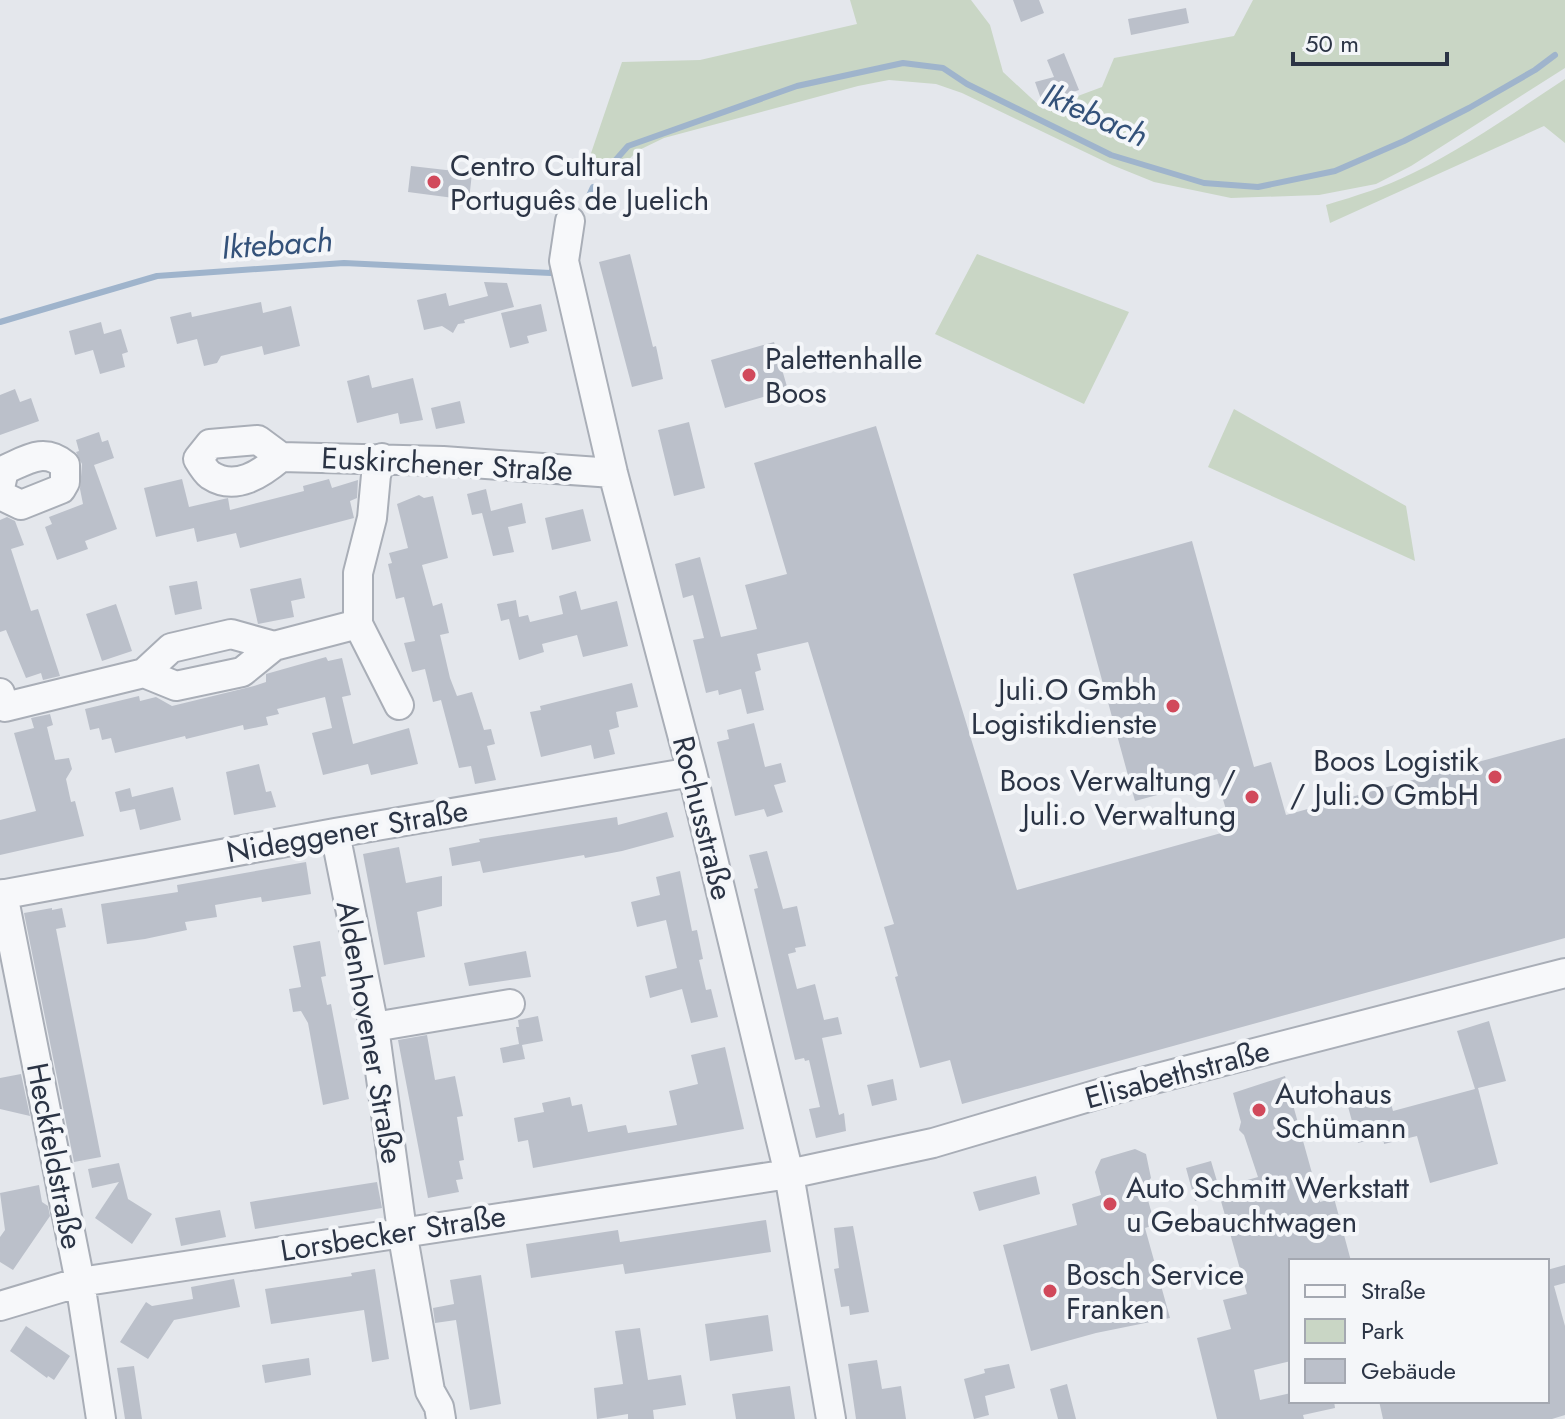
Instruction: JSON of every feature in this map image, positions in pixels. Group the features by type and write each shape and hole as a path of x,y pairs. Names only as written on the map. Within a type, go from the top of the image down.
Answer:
{"street":[{"name":"Rochusstraße","path":"570,221 564,261 613,473 692,772 789,1174 831,1419"},
{"path":"0,488 4,470 36,456 54,456 65,465 65,482 61,489 21,505 0,495"},
{"name":"Euskirchener Straße","path":"281,457 382,458 613,473"},
{"path":"382,458 376,475 372,518 358,573 358,624 399,705"},
{"path":"144,673 176,686 190,684 242,672 274,646 358,624"},
{"path":"0,693 5,707 144,673 171,648 231,634 274,646"},
{"name":"Nideggener Straße","path":"1,895 335,833 692,772"},
{"name":"Aldenhovener Straße","path":"335,833 374,1027 402,1231 430,1391 439,1407 441,1419"},
{"name":"Heckfeldstraße","path":"1,895 80,1282 101,1419"},
{"name":"Elisabethstraße","path":"789,1174 933,1143 1119,1088 1565,973"},
{"path":"374,1027 510,1004"},
{"name":"Lorsbecker Straße","path":"0,1306 80,1282 789,1174"}],"green space":[{"path":"850,0 971,0 990,25 1003,72 1043,109 1102,87 1114,58 1234,36 1253,0 1565,0 1565,68 1411,166 1376,184 1319,195 1231,198 1154,182 962,93 936,84 889,80 664,138 637,151 612,177 587,165 622,62 700,60 857,24"},
{"path":"1565,79 1565,143 1544,126 1330,223 1326,205 1381,187 1433,163"},
{"path":"977,254 1129,312 1084,404 935,334"},
{"path":"1234,409 1406,506 1415,561 1208,467"}],"building":[{"path":"1013,0 1039,0 1044,13 1021,22"},
{"path":"1186,8 1189,23 1131,35 1128,19"},
{"path":"1064,53 1079,90 1042,102 1035,82 1054,77 1047,60"},
{"path":"411,166 472,173 469,200 408,192"},
{"path":"630,254 663,379 632,387 599,262"},
{"path":"484,282 507,283 514,307 464,320 465,323 458,324 453,333 442,326 424,330 417,300 446,293 449,306 488,296"},
{"path":"261,302 263,313 291,306 300,346 264,355 262,346 221,356 217,363 204,366 197,339 177,344 170,317 191,312 192,317"},
{"path":"541,304 547,331 527,336 529,343 510,348 501,313"},
{"path":"101,322 104,334 121,329 128,352 122,354 125,367 100,374 93,350 75,355 69,331"},
{"name":"Palettenhalle Boos","path":"774,342 788,390 725,408 711,360"},
{"path":"369,375 372,388 413,378 423,420 400,424 398,413 357,423 347,381"},
{"path":"15,389 20,402 31,398 39,421 0,435 0,395"},
{"path":"460,401 465,423 436,429 431,408"},
{"path":"689,422 705,488 674,496 658,430"},
{"name":"Boos Logistik / Juli.O GmbH","path":"876,426 1017,890 1232,830 1217,779 1135,801 1073,574 1192,541 1254,767 1271,762 1286,815 1565,738 1565,938 962,1104 950,1060 920,1068 884,927 894,924 808,642 757,654 761,670 755,672 764,710 747,714 741,689 719,695 718,690 706,693 693,640 704,638 693,595 683,598 675,564 700,557 721,637 757,629 745,585 787,574 754,463"},
{"path":"99,432 102,442 108,440 114,458 94,465 117,529 85,541 88,549 57,560 45,527 52,524 49,517 83,504 80,489 82,464 76,452 79,451 76,440"},
{"path":"182,479 189,507 228,498 230,510 304,491 303,486 329,479 332,488 358,480 357,498 350,501 354,518 240,548 236,533 197,542 194,528 156,537 144,488"},
{"path":"486,489 491,511 522,503 526,523 508,527 514,552 493,556 482,513 472,515 467,494"},
{"path":"419,495 424,498 433,496 448,558 422,565 433,606 442,603 449,633 440,635 450,678 457,696 472,692 484,730 491,729 495,744 487,746 496,780 475,784 471,766 459,768 441,700 433,702 425,669 412,672 404,643 415,641 404,597 396,599 388,564 392,563 389,553 408,548 397,504"},
{"path":"583,509 591,541 552,550 545,518"},
{"path":"7,517 15,521 24,545 11,549 31,611 38,609 60,676 43,680 41,673 26,678 6,630 0,632 0,520"},
{"path":"301,578 305,598 291,601 294,617 258,624 250,589"},
{"path":"197,581 202,609 175,615 169,586"},
{"path":"576,591 581,610 617,601 628,646 583,657 577,635 542,644 544,652 519,660 509,619 501,621 497,604 516,600 519,617 528,615 530,622 563,614 559,596"},
{"path":"116,604 132,651 102,661 86,614"},
{"path":"326,657 328,661 342,658 351,695 342,697 353,744 409,728 418,764 371,775 368,764 323,775 312,733 332,728 325,697 277,709 279,714 266,717 268,725 244,730 243,725 115,753 111,738 102,740 99,728 90,730 85,709 139,696 140,701 156,697 172,706 254,686 266,682 266,674"},
{"path":"632,683 638,707 616,712 619,727 609,730 615,754 594,759 591,745 541,757 530,712 541,710 540,706"},
{"path":"50,714 53,725 47,727 55,760 69,758 72,769 66,779 84,836 0,855 0,820 36,811 14,733 34,728 31,718"},
{"path":"754,723 765,767 781,763 786,782 774,785 783,812 767,817 764,809 735,816 717,742 729,739 727,730"},
{"path":"259,764 266,792 271,791 276,807 234,815 226,772"},
{"path":"173,787 181,820 140,830 135,809 120,812 115,792 130,788 132,797"},
{"path":"667,812 674,837 622,851 483,873 480,861 452,866 449,848 480,842 479,839 617,817 618,825"},
{"path":"399,847 406,883 442,876 442,906 417,912 425,957 384,965 363,854"},
{"path":"767,851 783,909 797,906 806,946 795,948 796,952 788,954 797,989 815,984 824,1020 838,1017 842,1034 822,1038 839,1115 844,1113 846,1131 816,1138 809,1109 820,1107 809,1060 795,1060 754,889 758,888 749,855"},
{"path":"306,862 311,894 262,902 261,897 215,905 217,917 185,922 187,930 107,944 101,904 178,892 177,885"},
{"path":"680,871 692,931 697,930 703,959 699,960 706,990 711,989 718,1017 691,1023 682,989 650,998 645,976 677,968 666,920 637,927 631,902 660,895 656,877"},
{"path":"62,908 66,927 56,929 101,1157 74,1162 24,913"},
{"path":"320,941 326,976 321,977 327,1005 331,1004 349,1099 323,1105 308,1023 301,1011 293,1012 289,989 301,987 293,946"},
{"path":"526,951 531,977 469,986 464,963"},
{"path":"538,1016 543,1041 522,1045 525,1059 503,1063 500,1048 519,1044 518,1020"},
{"path":"1489,1021 1506,1081 1478,1088 1498,1164 1430,1183 1417,1136 1384,1144 1383,1137 1358,1143 1347,1103 1388,1092 1393,1111 1475,1089 1457,1031"},
{"path":"427,1035 435,1080 455,1076 463,1116 457,1117 464,1160 459,1161 463,1179 456,1180 459,1192 428,1198 398,1040"},
{"path":"725,1047 744,1129 533,1168 528,1140 518,1142 514,1118 544,1112 542,1103 570,1097 572,1106 582,1104 588,1132 626,1125 628,1133 677,1125 669,1091 698,1084 691,1055"},
{"path":"21,1074 30,1116 0,1109 0,1078"},
{"path":"1285,1076 1320,1202 1334,1198 1350,1259 1289,1259 1289,1361 1254,1370 1260,1400 1289,1393 1289,1403 1334,1403 1335,1408 1303,1415 1304,1419 1217,1419 1197,1338 1231,1329 1223,1300 1247,1294 1219,1194 1195,1201 1186,1168 1211,1161 1219,1188 1258,1177 1244,1135 1239,1130 1241,1122 1233,1093"},
{"path":"893,1079 897,1100 872,1106 867,1085"},
{"path":"1135,1149 1146,1154 1151,1178 1144,1186 1155,1225 1145,1228 1170,1318 1096,1333 1031,1351 1003,1245 1077,1225 1072,1204 1101,1195 1095,1172 1101,1159"},
{"path":"119,1163 128,1199 152,1214 132,1244 95,1218 119,1182 92,1188 88,1169"},
{"path":"1036,1176 1040,1194 979,1211 973,1192"},
{"path":"377,1182 382,1208 255,1229 250,1202"},
{"path":"39,1185 42,1202 48,1206 50,1216 13,1270 0,1262 0,1237 5,1230 0,1193"},
{"path":"220,1210 226,1237 181,1246 175,1218"},
{"path":"766,1220 771,1252 625,1274 623,1264 531,1278 526,1244 618,1230 620,1242"},
{"path":"853,1226 869,1312 850,1315 849,1306 841,1307 834,1269 839,1268 834,1228"},
{"path":"1565,1265 1565,1283 1554,1286 1565,1326 1565,1415 1552,1419 1383,1419 1379,1403 1549,1403 1549,1269"},
{"path":"375,1269 389,1359 372,1362 364,1310 271,1324 265,1289 352,1276 351,1273"},
{"path":"481,1275 501,1404 470,1410 456,1320 435,1323 433,1308 454,1304 450,1280"},
{"path":"234,1279 240,1307 174,1320 148,1359 120,1342 146,1302 152,1306 193,1299 191,1287"},
{"path":"768,1315 773,1351 710,1361 705,1324"},
{"path":"26,1326 70,1356 54,1380 10,1351"},
{"path":"640,1328 648,1380 681,1375 686,1405 653,1410 654,1419 628,1419 628,1414 597,1419 594,1388 623,1384 615,1331"},
{"path":"309,1358 311,1375 265,1383 262,1365"},
{"path":"877,1360 882,1389 901,1386 906,1419 856,1419 848,1364"},
{"path":"1009,1364 1015,1388 985,1396 989,1415 974,1419 964,1379 985,1373 984,1369"},
{"path":"134,1366 142,1419 125,1419 117,1368"},
{"path":"1067,1384 1076,1419 1058,1419 1050,1389"},
{"path":"790,1386 795,1419 736,1419 732,1394"}],"waterway":[{"name":"Iktebach","path":"613,163 628,146 797,86 903,63 943,68 967,84 1111,155 1204,183 1258,187 1335,171 1404,141 1469,108 1555,55"},
{"name":"Iktebach","path":"587,200 593,187"},
{"name":"Iktebach","path":"0,322 157,276 344,263 551,273 555,263"}],"place":[{"name":"Centro Cultural Português de Juelich","path":"434,182"},
{"name":"Palettenhalle Boos","path":"749,375"},
{"name":"Juli.O Gmbh Logistikdienste","path":"1173,706"},
{"name":"Boos Logistik / Juli.O GmbH","path":"1495,777"},
{"name":"Boos Verwaltung / Juli.o Verwaltung","path":"1252,797"},
{"name":"Autohaus Schümann","path":"1259,1110"},
{"name":"Auto Schmitt Werkstatt u Gebauchtwagen","path":"1110,1204"},
{"name":"Bosch Service Franken","path":"1050,1291"}]}
